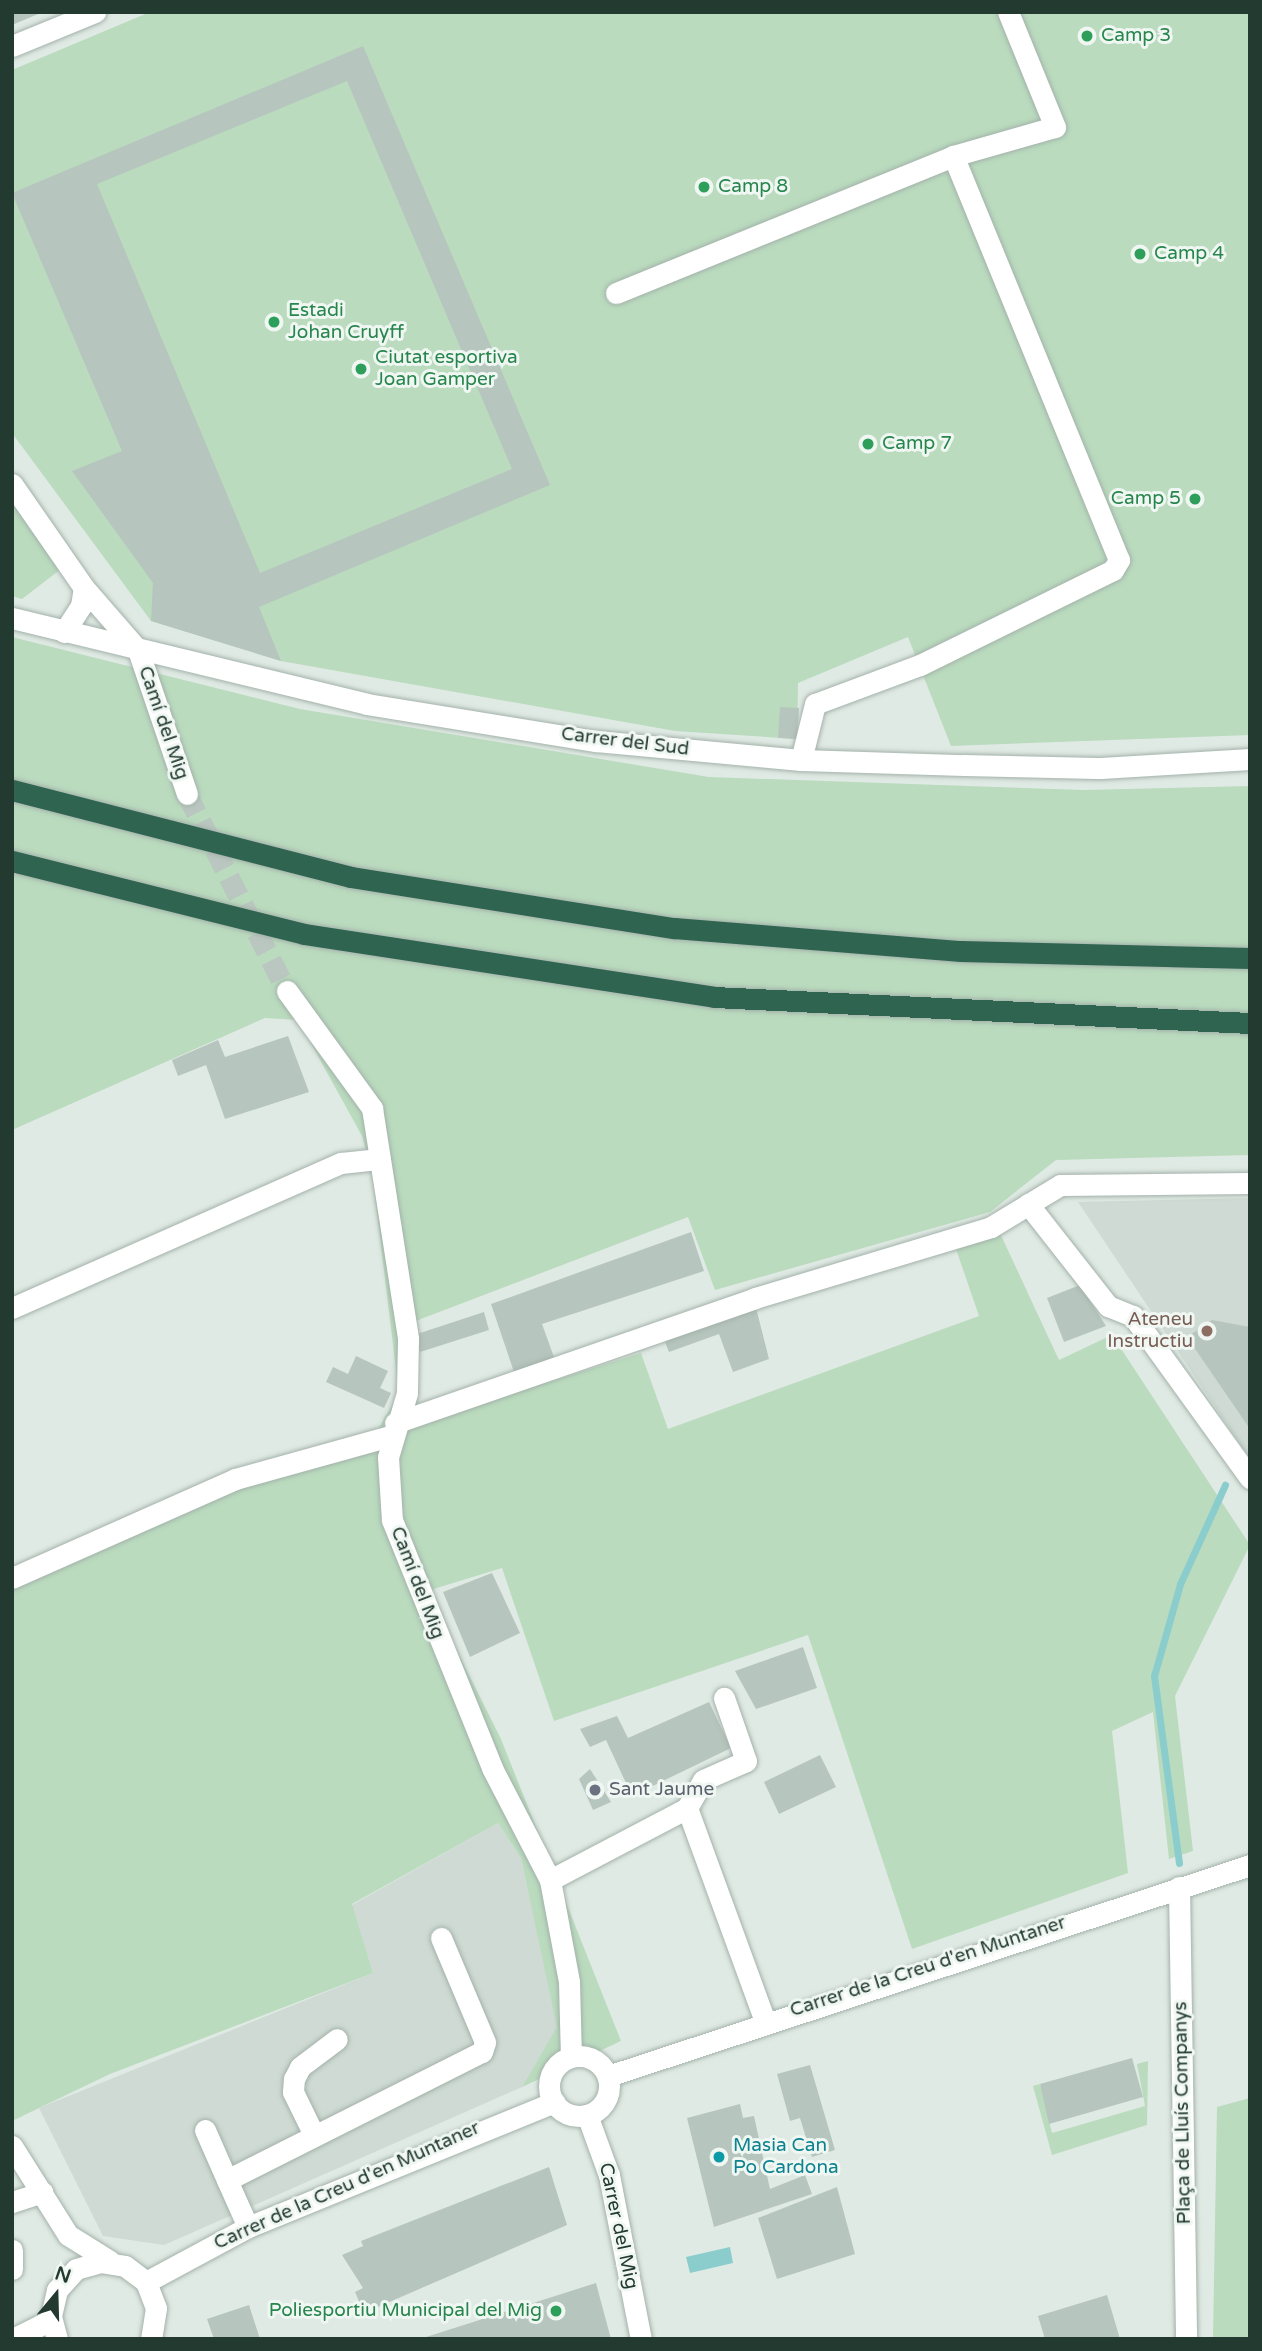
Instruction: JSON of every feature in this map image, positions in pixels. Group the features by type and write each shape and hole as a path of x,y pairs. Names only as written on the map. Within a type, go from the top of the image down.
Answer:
{"highway":[{"path":"12,790 351,877 674,928 961,951 1250,958"},
{"path":"12,861 304,934 673,991 967,1014 1250,1023"}],"street":[{"path":"12,46 95,12"},
{"path":"616,293 953,156 1055,127 1008,12"},
{"path":"801,760 816,704 920,666 1113,570 1119,560 953,156"},
{"name":"Camí del Mig","path":"12,484 84,588 138,650 187,794"},
{"path":"64,632 84,588"},
{"name":"Carrer del Sud","path":"12,618 380,706 596,741 801,760 1101,768 1250,759"},
{"name":"Camí del Mig","path":"287,991 372,1108 408,1339 407,1393 393,1429 392,1520 401,1548 492,1768 550,1880 569,1982 571,2057"},
{"path":"12,1308 341,1163 380,1159"},
{"path":"12,1578 235,1479 393,1429 755,1298 991,1227 1060,1185 1250,1183"},
{"path":"1028,1204 1108,1306 1133,1317 1250,1478"},
{"path":"550,1880 687,1808 704,1780 749,1754 724,1698"},
{"path":"687,1808 765,2021"},
{"name":"Carrer de la Creu d'en Muntaner","path":"608,2076 765,2021 1250,1865"},
{"name":"Plaça de Lluís Companys","path":"1179,1887 1186,2339"},
{"path":"227,2180 482,2052 485,2042 441,1938"},
{"path":"314,2135 294,2079 300,2067 337,2039"},
{"path":"571,2057 597,2061 608,2076 608,2098 587,2115 574,2116 554,2102 551,2075 571,2057"},
{"name":"Carrer de la Creu d'en Muntaner","path":"146,2282 248,2227 554,2102"},
{"name":"Carrer del Mig","path":"587,2115 609,2175 641,2339"},
{"path":"205,2130 248,2227"},
{"path":"12,2146 68,2235 146,2282 157,2314 151,2339"},
{"path":"12,2202 43,2192"},
{"path":"13,2339 54,2330 68,2235"},
{"path":"12,2250 12,2269"},
{"path":"62,2282 87,2264 112,2262"}],"shaded area":[{"name":"Ateneu Instructiu","path":"1250,1198 1250,1459 1078,1202"},
{"path":"498,1823 521,1858 558,2027 522,2087 164,2245 103,2236 39,2108 373,1973 352,1905"}],"green space":[{"name":"Ciutat esportiva Joan Gamper","path":"150,12 1250,12 1250,735 951,746 908,637 798,683 797,739 675,731 281,661 151,621 12,433 12,70"},
{"path":"12,501 61,569 22,599 12,596"},
{"path":"12,637 300,709 709,777 1084,790 1250,786 1250,1155 1056,1160 990,1212 715,1290 688,1217 413,1322 415,1424 641,1353 668,1429 979,1316 956,1249 999,1231 1059,1360 1112,1335 1250,1545 1175,1696 1193,1851 1169,1859 1153,1712 1112,1731 1128,1873 912,1949 808,1635 554,1721 502,1568 427,1591 501,1739 621,2041 522,2087 557,2027 521,1858 498,1823 352,1904 373,1973 110,2074 12,2121 12,1572 375,1434 399,1394 372,1172 362,1136 298,1020 265,1018 12,1130"},
{"path":"1148,2061 1147,2125 1052,2155 1033,2086 1040,2084 1052,2133 1145,2106 1137,2064"},
{"path":"1250,2098 1250,2339 1213,2339 1217,2107"}],"water":[{"path":"730,2247 733,2263 690,2273 686,2257"}],"building":[{"path":"12,12 43,12 12,25"},
{"path":"363,46 550,485 259,607 281,661 151,621 153,583 72,471 122,451 12,193","holes":["347,81 512,469 260,573 97,184"]},
{"path":"780,707 799,708 797,739 778,738"},
{"path":"288,1036 309,1092 225,1119 206,1065 178,1076 172,1060 218,1040 225,1057"},
{"path":"691,1232 704,1271 542,1324 555,1360 515,1375 491,1304"},
{"path":"1080,1285 1106,1326 1064,1342 1047,1298"},
{"path":"755,1304 769,1359 733,1372 719,1334 669,1352 663,1337"},
{"path":"484,1312 489,1330 420,1352 414,1335"},
{"path":"1212,1320 1250,1327 1250,1429 1187,1337"},
{"path":"356,1356 388,1371 380,1388 391,1393 384,1408 326,1382 333,1367 348,1374"},
{"path":"492,1573 520,1633 470,1657 443,1592"},
{"path":"803,1647 817,1688 756,1709 735,1671"},
{"path":"709,1702 731,1748 632,1796 606,1740 590,1747 580,1729 617,1716 628,1738"},
{"path":"820,1755 836,1787 779,1814 764,1782"},
{"name":"Sant Jaume","path":"590,1769 611,1802 593,1810 579,1779"},
{"path":"1132,2058 1143,2097 1049,2124 1040,2084"},
{"path":"810,2065 835,2150 812,2157 800,2118 790,2121 777,2074"},
{"path":"740,2104 743,2118 754,2116 770,2189 805,2175 812,2194 714,2227 687,2118"},
{"path":"549,2167 567,2225 364,2313 355,2292 363,2288 342,2255 363,2246 361,2241"},
{"path":"837,2187 855,2254 777,2279 758,2218"},
{"name":"Poliesportiu Municipal del Mig","path":"596,2283 611,2339 423,2339 423,2338"},
{"path":"1107,2295 1120,2339 1045,2339 1038,2316"},
{"path":"249,2305 260,2339 214,2339 207,2319"}],"waterway":[{"path":"1179,1863 1154,1676 1180,1584 1225,1485"}],"tunnel":[{"path":"187,794 287,991"}],"place":[{"name":"Camp 3","path":"1087,36"},
{"name":"Camp 8","path":"704,187"},
{"name":"Camp 4","path":"1140,254"},
{"name":"Estadi Johan Cruyff","path":"274,322"},
{"name":"Ciutat esportiva Joan Gamper","path":"361,369"},
{"name":"Camp 7","path":"868,444"},
{"name":"Camp 5","path":"1195,499"},
{"name":"Ateneu Instructiu","path":"1207,1331"},
{"name":"Sant Jaume","path":"595,1790"},
{"name":"Masia Can Po Cardona","path":"719,2157"},
{"name":"Poliesportiu Municipal del Mig","path":"556,2311"}]}
